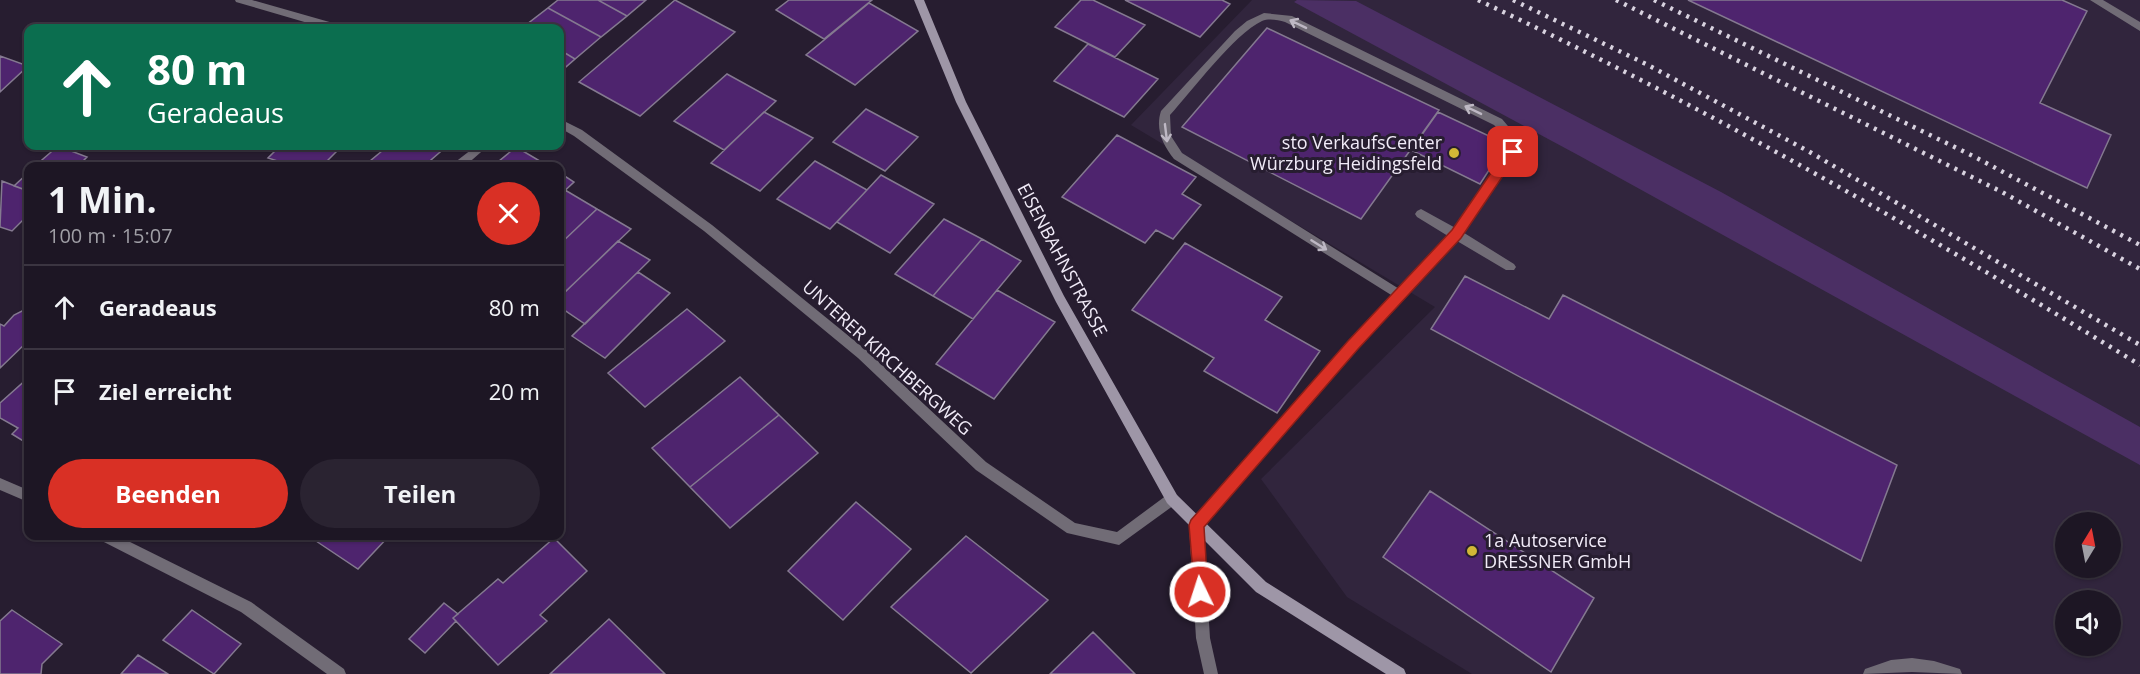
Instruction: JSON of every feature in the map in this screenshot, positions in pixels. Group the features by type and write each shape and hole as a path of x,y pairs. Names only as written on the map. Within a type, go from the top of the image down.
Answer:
{"street":[{"path":"240,0 264,4 324,24"},
{"name":"EISENBAHNSTRASSE","path":"919,0 961,102 1060,299 1172,499 1196,525"},
{"path":"2094,0 2140,27"},
{"path":"1211,674 1203,638 1196,525 1456,234 1513,152 1514,139 1498,122 1288,19 1274,15 1261,17 1243,29 1165,114 1163,133 1178,156 1400,295"},
{"name":"UNTERER KIRCHBERGWEG","path":"564,125 578,133 708,228 862,354 981,466 1072,529 1119,539 1172,499"},
{"path":"463,162 478,150"},
{"path":"1421,214 1510,267"},
{"path":"0,484 24,494"},
{"path":"1196,525 1261,587 1399,674"},
{"path":"113,540 246,607 339,674"},
{"path":"1870,674 1887,666 1923,666 1955,674"}],"shaded area":[{"path":"1252,0 2140,0 2140,674 1472,674 1347,597 1261,479 1435,307 1131,125"},
{"path":"1297,0 1356,1 1721,192 2140,427 2140,465 1578,155 1294,2"}],"building":[{"path":"558,0 598,0 627,16 601,37 548,8"},
{"path":"598,0 646,0 627,16"},
{"path":"675,0 735,32 640,116 579,82"},
{"path":"789,0 872,0 824,39 776,10"},
{"path":"1081,0 1093,0 1145,25 1115,57 1055,27"},
{"path":"1125,0 1222,0 1230,4 1200,37"},
{"path":"1688,0 2062,0 2087,11 2040,103 2111,135 2087,188"},
{"path":"869,3 918,31 855,85 806,55"},
{"path":"548,8 601,37 575,59 564,52 564,24 527,24"},
{"path":"1267,28 1439,110 1361,219 1182,127"},
{"path":"1088,44 1158,79 1124,117 1054,81"},
{"path":"564,52 575,59 564,69"},
{"path":"0,56 24,65 24,70 0,92"},
{"path":"727,74 776,101 724,150 674,121"},
{"path":"866,109 918,137 885,171 833,142"},
{"path":"764,112 813,138 760,191 711,163"},
{"path":"1438,112 1506,144 1480,184 1411,150"},
{"path":"1117,135 1196,177 1182,194 1201,205 1173,239 1156,230 1145,243 1062,197"},
{"path":"53,150 69,150 87,157 82,162 40,162"},
{"path":"276,150 338,150 326,162 280,162 268,158"},
{"path":"383,150 442,150 429,162 369,162"},
{"path":"512,150 521,150 542,162 498,162"},
{"path":"815,161 867,190 830,229 777,199"},
{"path":"881,175 934,204 890,253 837,222"},
{"path":"564,176 574,182 564,191"},
{"path":"24,177 24,190 14,186"},
{"path":"2,181 24,189 24,219 12,231 0,227"},
{"path":"564,191 597,209 564,240"},
{"path":"597,209 631,229 566,291 564,289 564,240"},
{"path":"944,219 982,239 933,296 895,274"},
{"path":"982,239 1021,261 973,319 933,296"},
{"path":"618,241 650,260 585,324 564,310 564,293"},
{"path":"1185,243 1282,297 1265,320 1320,351 1277,413 1204,371 1214,358 1132,310"},
{"path":"638,272 670,293 605,358 572,336"},
{"path":"1465,276 1549,319 1563,295 1897,465 1861,561 1431,329"},
{"path":"997,290 1055,322 994,399 936,364"},
{"path":"687,309 725,341 645,407 608,373"},
{"path":"24,310 24,345 0,368 0,324 4,326 14,315"},
{"path":"740,377 779,415 690,487 652,448"},
{"path":"24,382 24,442 12,434 18,428 0,418 0,403"},
{"path":"779,415 818,453 730,528 690,487"},
{"path":"1430,491 1594,598 1551,672 1383,557"},
{"path":"856,502 911,549 843,620 788,571"},
{"path":"966,536 1048,600 971,673 891,607"},
{"path":"317,540 385,540 358,569"},
{"path":"552,540 556,540 587,571 540,615 547,621 498,665 453,618 498,579 503,583"},
{"path":"444,603 458,614 453,618 456,621 425,653 409,639"},
{"path":"12,610 62,644 42,664 41,674 0,674 0,621"},
{"path":"192,610 241,644 214,674 163,640"},
{"path":"609,619 665,674 550,674"},
{"path":"1093,632 1135,674 1050,674"},
{"path":"138,655 168,674 121,674"}],"railway":[{"path":"1478,0 1648,84 1814,173 1978,267 2140,365"},
{"path":"1513,0 1646,64 1808,151 2140,345"},
{"path":"1616,0 2002,192 2140,269"},
{"path":"1654,0 1975,157 2140,245"}],"place":[{"name":"sto VerkaufsCenter Würzburg Heidingsfeld","path":"1454,153"},
{"name":"1a Autoservice DRESSNER GmbH","path":"1472,551"}],"route":[{"path":"1200,592 1196,525 1353,345 1456,234 1513,152"}]}
